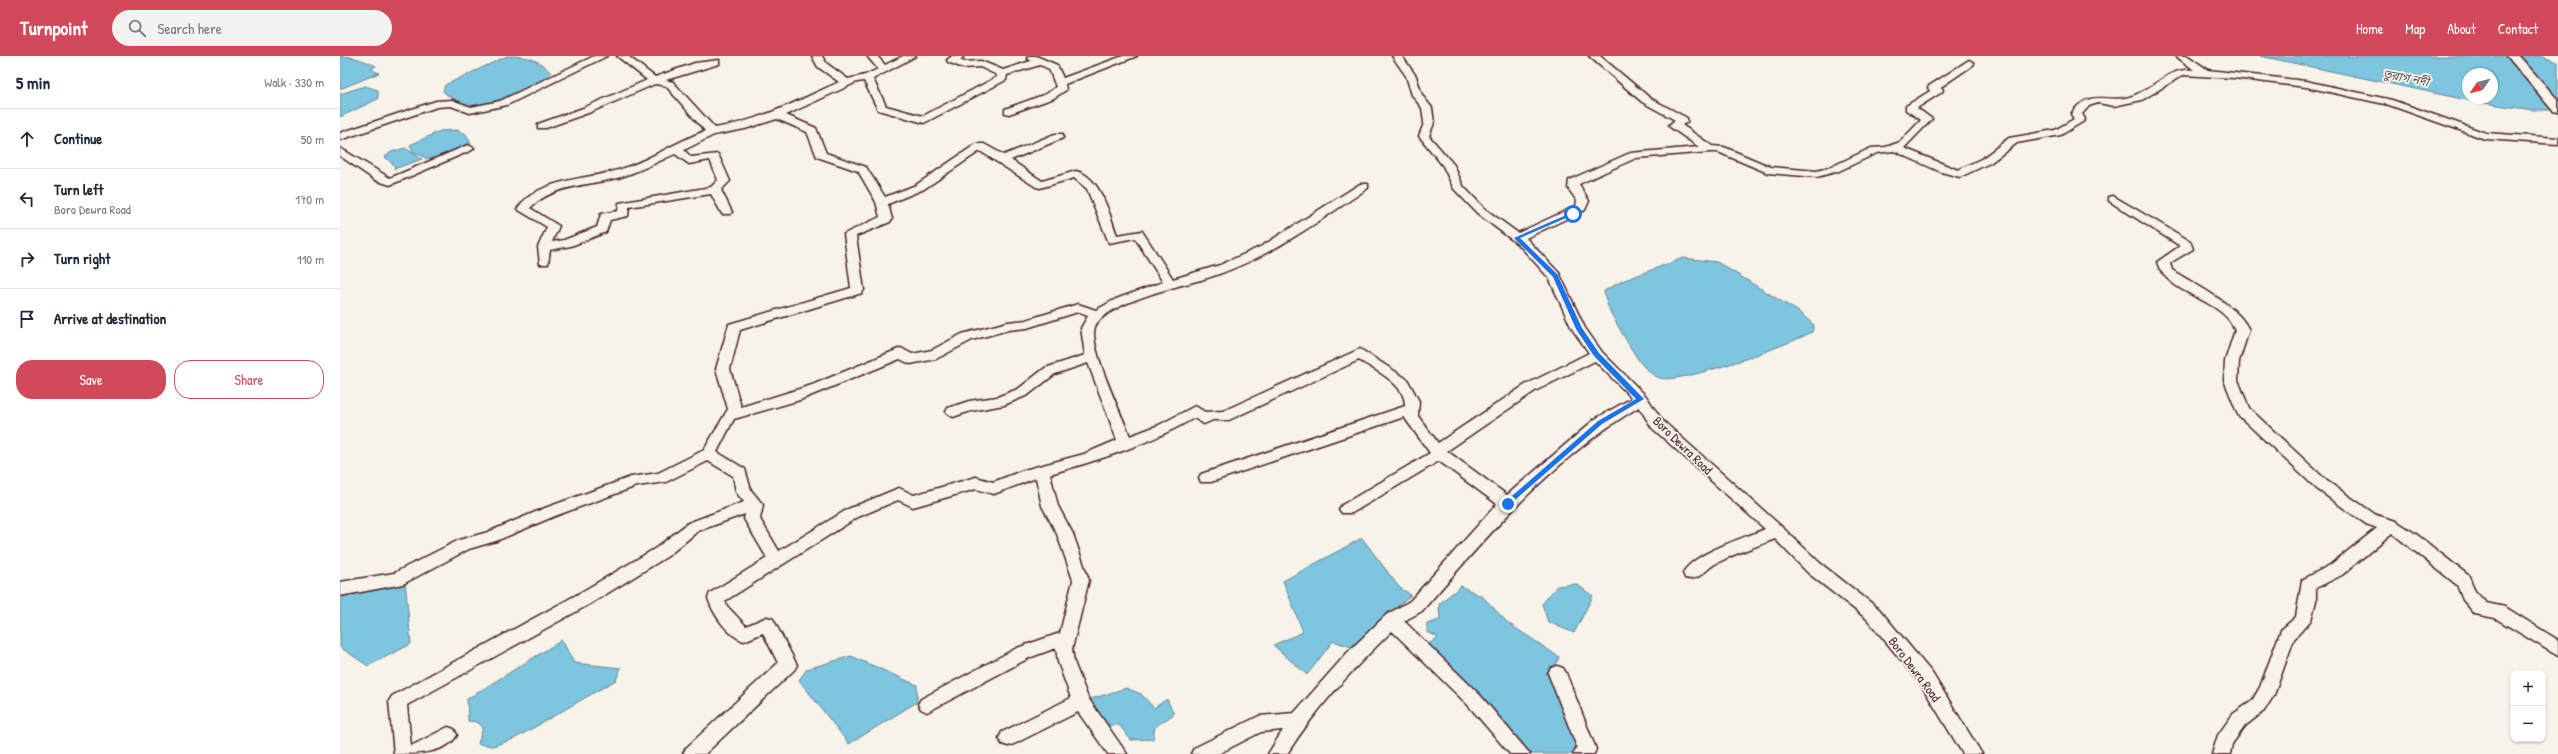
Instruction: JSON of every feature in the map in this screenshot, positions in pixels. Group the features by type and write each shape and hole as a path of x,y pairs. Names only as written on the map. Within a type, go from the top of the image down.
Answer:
{"street":[{"path":"340,137 436,104 452,103 470,110 503,103 602,56"},
{"path":"622,56 654,81 669,84 712,132"},
{"path":"817,56 822,65 847,83"},
{"path":"872,56 884,70"},
{"path":"544,261 544,247 553,226 523,209 536,196 578,181 621,173 677,149 693,139 712,132 741,127 777,115 855,78 867,78 911,56"},
{"path":"959,56 952,60 963,65 981,64 1002,74 1040,62"},
{"path":"1009,111 1060,91 1062,88 1053,67 1026,56"},
{"path":"1060,82 1132,56"},
{"path":"1594,56 1646,100 1683,120 1674,125 1710,149"},
{"path":"2181,56 2205,74"},
{"path":"2513,56 2558,108"},
{"name":"Boro Dewra Road","path":"1401,57 1411,76 1418,95 1427,108 1429,123 1424,136 1428,143 1448,165 1458,187 1481,211 1517,238 1555,276 1579,329 1597,355 1641,399 1657,424 1777,531 1814,568 1872,614 1926,678 1973,754"},
{"path":"542,126 587,110 654,81 700,65 716,62"},
{"path":"1517,238 1582,208 1583,201 1574,188 1573,182 1599,169 1634,155 1720,149 1768,170 1796,174 1817,174 1835,168 1875,150 1894,147 1911,139 1927,119 1910,108 1938,90 1933,88 1969,63"},
{"path":"1894,147 1945,170 1960,174 1970,167 1989,159 2016,139 2057,135 2065,131 2080,119 2076,114 2088,103 2097,100 2122,102 2138,98 2181,72 2234,75 2320,87 2392,103 2485,136 2558,141"},
{"path":"867,78 882,108 924,120 1002,78 1002,74"},
{"path":"340,589 397,579 465,544 491,538 550,512 636,481 661,478 709,454 729,414 735,410 723,369 734,327 858,290 850,234 886,219 882,202 862,169 821,155 812,130 777,115"},
{"path":"1003,159 1059,136"},
{"path":"882,202 920,187 980,146 1003,159 1040,186 1076,174 1092,187 1113,240 1138,234 1170,284"},
{"path":"340,151 379,178 390,182 468,148"},
{"path":"544,247 567,243 602,229 605,217 624,214 623,206 715,190 724,181 714,156 690,161 677,149"},
{"path":"1125,443 1092,357 1088,328 1096,314 1145,290 1208,274 1265,250 1364,186"},
{"path":"715,190 726,212"},
{"path":"2113,199 2186,244 2187,249 2163,262 2166,272 2228,312 2239,323 2242,330 2232,361 2231,380 2243,411 2322,485 2371,520 2391,525 2411,538 2463,581 2469,595 2481,609 2499,612 2558,649"},
{"path":"729,414 760,409 815,390 901,353 910,359 936,354 967,337 1008,326 1027,324 1078,308 1096,314"},
{"path":"692,754 788,665 767,624 744,634 720,610 716,598 853,513 899,494 913,501 951,492 976,483 994,488 1042,470 1088,458 1164,429 1195,411 1204,419 1211,415 1224,416 1360,354 1402,382 1412,401 1411,417 1438,453 1508,504"},
{"path":"1347,509 1438,453 1530,388 1597,355"},
{"path":"953,412 969,406 999,402 1017,395 1050,371 1092,357"},
{"path":"1277,754 1299,720 1354,657 1392,620 1416,606 1508,504 1600,423 1641,399"},
{"path":"1206,478 1411,409"},
{"path":"709,454 740,473 744,492 755,505"},
{"path":"1042,470 1050,506 1065,534 1081,580 1064,649 1066,662 1081,702 1118,754"},
{"path":"755,505 752,519 777,561"},
{"path":"403,754 398,701 584,599 662,552 693,527 722,515 755,505"},
{"path":"2220,754 2224,741 2239,720 2258,706 2268,690 2286,635 2303,620 2308,601 2308,585 2336,570 2391,525"},
{"path":"1691,573 1709,560 1777,531"},
{"path":"1392,620 1474,700 1521,754"},
{"path":"927,704 1023,653 1067,636"},
{"path":"1557,673 1587,749 1582,754"},
{"path":"1008,738 1081,702"},
{"path":"1200,754 1259,724 1299,720"},
{"path":"414,754 448,735"}],"water":[{"path":"340,56 354,58 372,64 376,66 371,69 379,73 340,89"},
{"path":"507,56 525,57 531,59 541,64 551,73 543,81 494,102 478,107 465,106 459,101 445,94 443,91 445,85"},
{"name":"তুরাগ নদী","path":"2260,56 2539,56 2558,62 2558,110 2533,110 2490,104 2498,104 2498,68 2462,68 2462,99"},
{"path":"365,86 378,90 378,99 340,117 340,94"},
{"path":"457,130 466,134 471,144 452,153 427,159 413,151 410,145 440,131"},
{"path":"405,148 422,159 394,169 395,166 385,157 391,152"},
{"path":"1683,258 1717,262 1799,312 1814,325 1812,332 1760,354 1712,370 1672,379 1660,378 1654,375 1638,360 1623,335 1609,308 1604,291 1622,281"},
{"path":"1362,538 1399,587 1411,595 1351,647 1333,641 1307,675 1273,645 1303,632 1283,581"},
{"path":"405,580 411,644 368,666 340,647 340,603 346,592"},
{"path":"1576,584 1593,596 1574,633 1548,622 1542,604 1557,586"},
{"path":"1461,586 1483,597 1508,623 1559,657 1553,672 1583,747 1577,754 1525,754 1425,647 1438,637 1427,632 1427,624 1440,620 1439,604"},
{"path":"562,640 574,663 621,668 616,680 514,739 493,746 478,744 483,727 477,722 468,721 467,699"},
{"path":"851,656 917,685 917,702 849,744 799,680 807,669"},
{"path":"1126,688 1141,694 1154,708 1167,699 1174,714 1155,727 1153,739 1131,740 1119,725 1103,725 1094,715 1091,699"}],"route":[{"path":"1508,504 1600,423 1641,399 1597,355 1579,329 1555,276 1524,243 1517,238 1573,214"}]}
